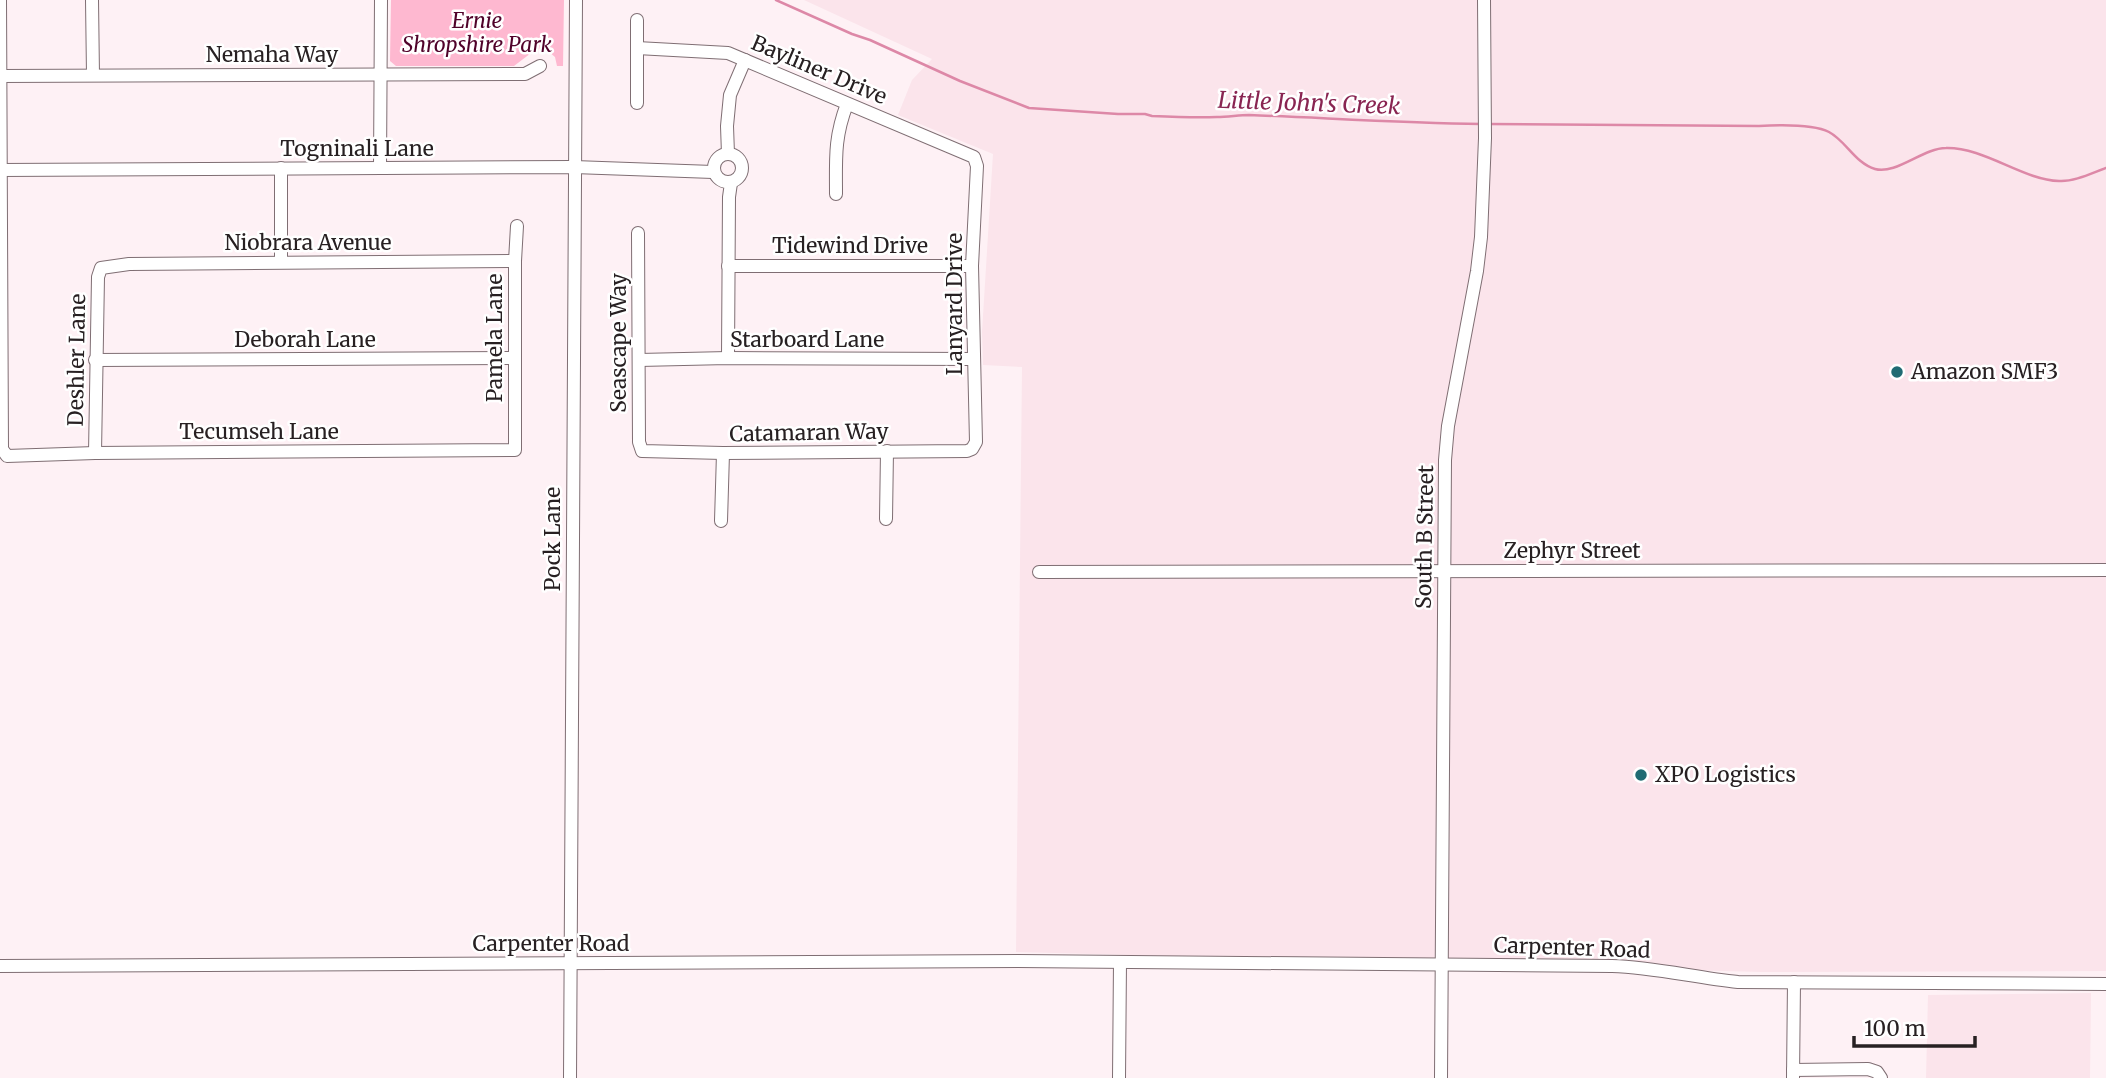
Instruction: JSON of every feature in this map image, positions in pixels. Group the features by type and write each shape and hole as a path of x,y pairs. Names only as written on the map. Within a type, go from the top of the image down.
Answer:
{"street":[{"path":"1,0 1,356"},
{"path":"93,0 93,75"},
{"path":"380,168 381,0"},
{"name":"Pock Lane","path":"570,1078 576,0"},
{"name":"South B Street","path":"1441,1078 1445,472 1448,426 1481,237 1485,138 1484,0"},
{"path":"637,20 637,103"},
{"name":"Bayliner Drive","path":"637,48 719,51 970,154 976,161"},
{"path":"728,154 730,95 745,60"},
{"name":"Nemaha Way","path":"1,76 525,74 540,66"},
{"path":"836,194 836,144 847,104"},
{"path":"728,154 739,159 742,172 738,179 725,183 717,179 713,166 718,157 728,154"},
{"name":"Lanyard Drive","path":"974,446 972,266 976,161"},
{"name":"Togninali Lane","path":"1,170 574,167 713,172"},
{"path":"281,168 281,262"},
{"path":"728,358 731,183"},
{"name":"Pamela Lane","path":"514,450 517,226"},
{"name":"Seascape Way","path":"638,233 639,442 642,451"},
{"name":"Niobrara Avenue","path":"101,268 129,264 515,261"},
{"name":"Tidewind Drive","path":"728,266 972,266"},
{"name":"Deshler Lane","path":"94,453 98,277 101,268"},
{"name":"Tecumseh Lane","path":"1,356 2,449 7,456 514,450"},
{"name":"Deborah Lane","path":"95,360 514,358"},
{"name":"Starboard Lane","path":"639,360 974,359"},
{"name":"Catamaran Way","path":"642,451 967,451 974,446"},
{"path":"886,519 887,451"},
{"path":"721,521 723,453"},
{"name":"Zephyr Street","path":"1039,572 2106,569"},
{"name":"Carpenter Road","path":"0,966 1103,962 1441,964 1628,966 1712,979 1794,982 2106,984"},
{"path":"1119,1078 1120,962"},
{"path":"1794,982 1793,1074 1868,1069 1877,1072 1881,1078"}],"shaded area":[{"path":"804,0 2106,0 2106,971 1761,972 1016,952 1022,367 983,365 982,332 993,154 898,115 912,80 932,59"},
{"path":"2091,993 2090,1078 1926,1078 1928,995"}],"green space":[{"name":"Ernie Shropshire Park","path":"391,0 564,0 563,66 557,66 555,57 541,49 535,50 514,66 396,66 390,61"}],"waterway":[{"name":"Little John's Creek","path":"776,0 960,81 1029,108 1177,117 1249,115 1481,124"},
{"name":"Little John's Creek","path":"1488,124 1805,126 1829,132 1862,162 1875,169 1892,168 1928,152 1946,148 1975,153 2032,175 2059,181 2077,179 2106,168"}],"place":[{"name":"Amazon SMF3","path":"1897,372"},
{"name":"XPO Logistics","path":"1641,775"}]}
